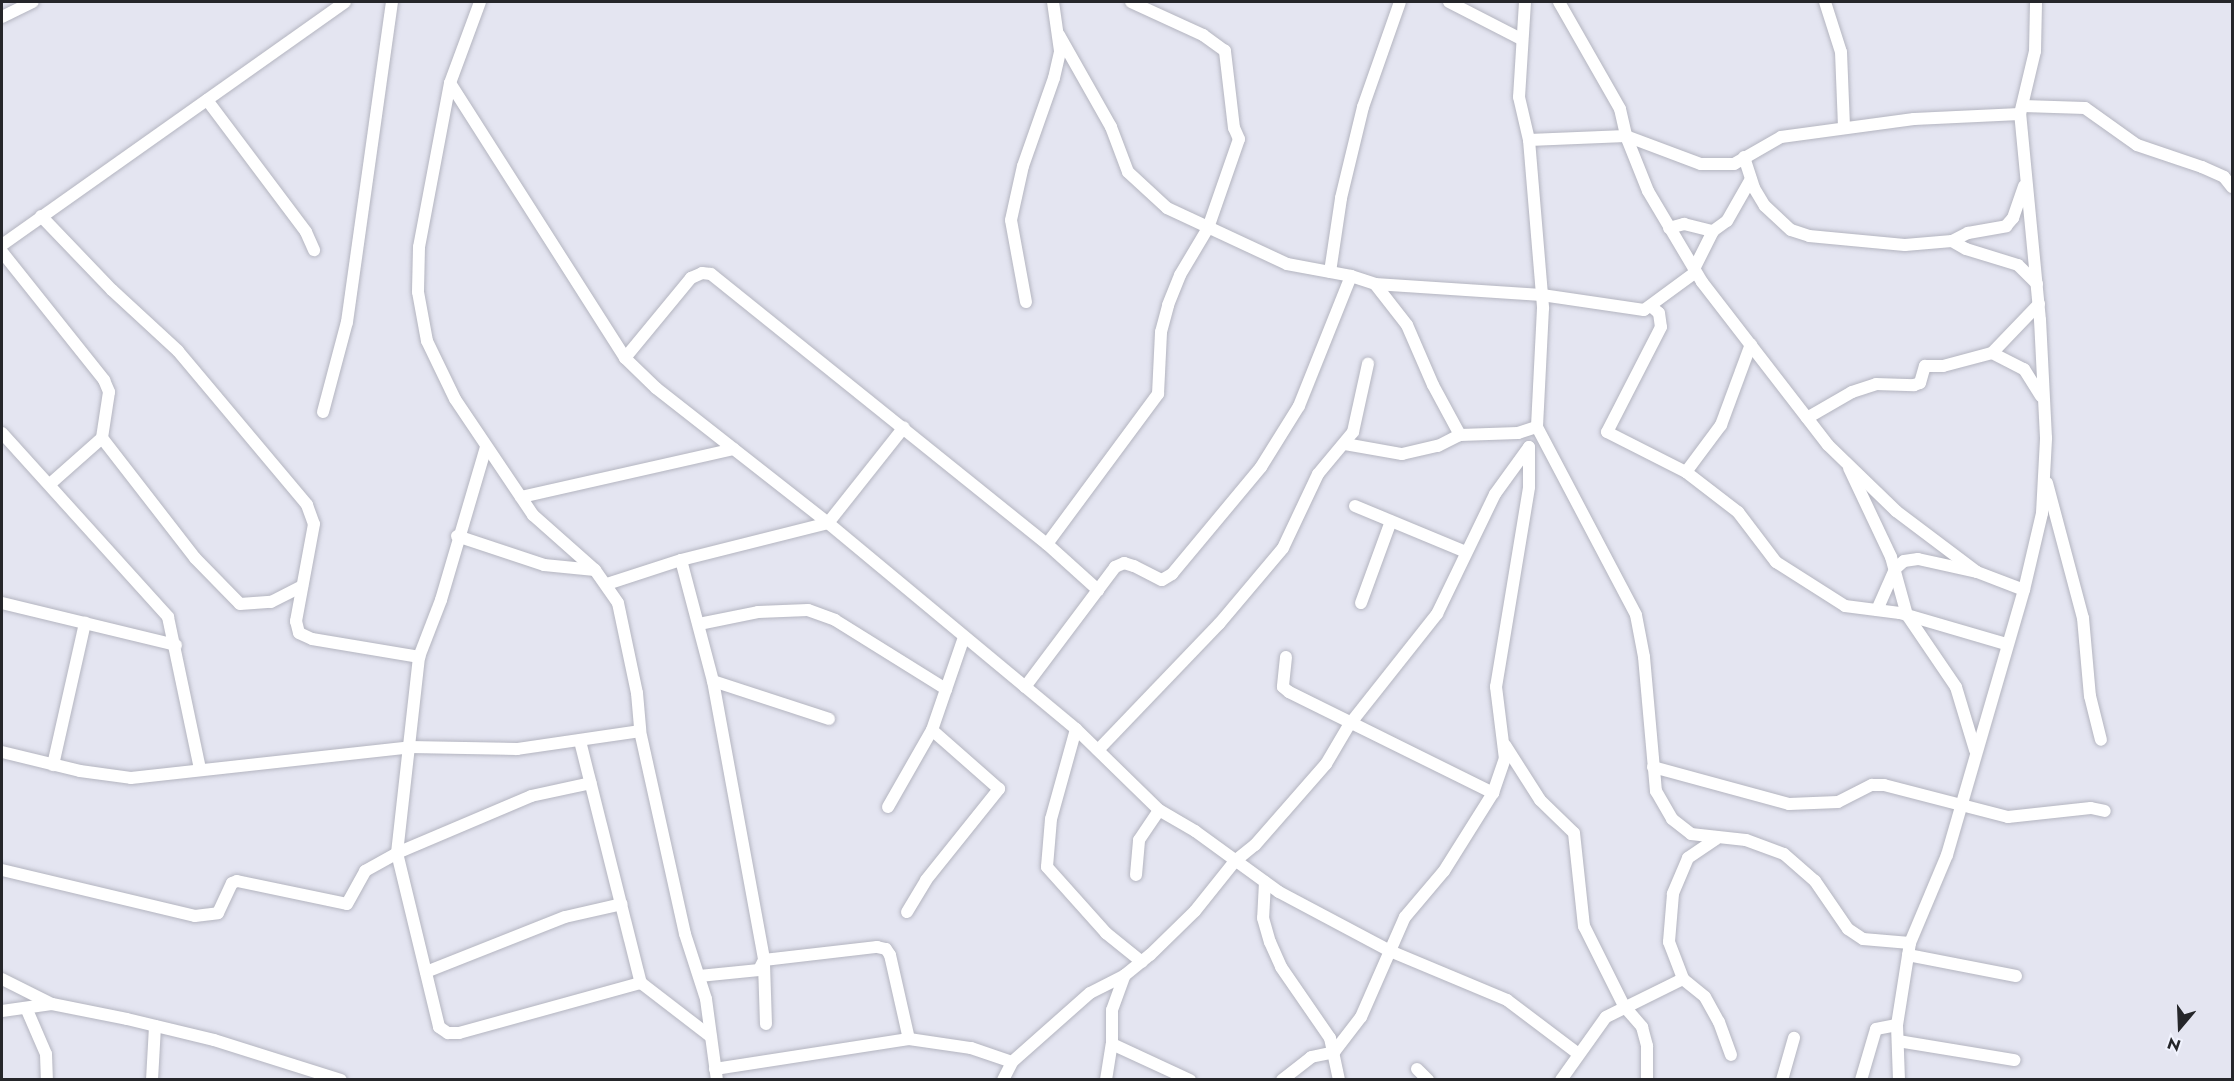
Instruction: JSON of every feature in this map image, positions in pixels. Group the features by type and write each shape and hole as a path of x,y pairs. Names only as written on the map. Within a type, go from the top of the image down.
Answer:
{"street":[{"path":"2,17 33,2"},
{"path":"2,245 345,2"},
{"path":"323,412 347,322 392,2"},
{"path":"480,2 450,83 419,247 418,292 427,341 455,399 533,514 595,570 607,584 623,618 640,731 685,934 699,976 716,1074 909,1039 970,1048 1012,1062"},
{"path":"1026,302 1011,220 1023,166 1054,78 1059,35 1053,2"},
{"path":"1047,544 1158,394 1161,332 1168,305 1180,275 1208,228 1239,139 1234,128 1228,60 1219,43 1131,2"},
{"path":"1330,272 1343,187 1363,107 1400,2"},
{"path":"1449,2 1521,39"},
{"path":"1004,1080 1012,1062 1090,993 1125,975 1142,962 1195,911 1235,861 1256,845 1312,781 1349,725 1437,614 1495,494 1539,431 1542,296 1529,140 1519,97 1525,2"},
{"path":"1559,2 1620,109 1626,136 1669,228 1695,271 1807,418 1847,464 1896,511 1977,572"},
{"path":"1825,2 1841,52 1844,128"},
{"path":"1899,1080 1897,1025 1909,949 1947,855 1975,750 2024,590 2042,513 2045,476 2044,403 2037,284 2025,182 2022,110 2035,51 2036,2"},
{"path":"1059,35 1111,127 1128,172 1167,208 1287,264 1351,276 1375,285 1542,296 1634,309 1652,307 1695,271 1713,231 1727,221 1751,179"},
{"path":"450,83 625,358 656,388 828,523 1076,729 1159,810 1265,882 1390,951 1507,1000 1577,1053"},
{"path":"207,100 306,232 314,250"},
{"path":"1529,140 1626,136 1701,164 1734,164 1781,137 1914,119 2022,110 2085,108 2138,145 2202,167 2224,177 2232,187"},
{"path":"1744,157 1751,179 1765,206 1791,230 1800,233 1905,245 1952,241 1968,233 2006,226 2013,218 2025,182"},
{"path":"41,216 112,290 178,351 308,505 314,524 296,621 299,633 312,639 419,657"},
{"path":"1669,228 1684,224 1713,231"},
{"path":"1952,241 2018,265 2037,284"},
{"path":"2,252 104,380 109,392 102,438 50,484"},
{"path":"625,358 691,278 702,273 711,274 904,427 1047,544 1098,590"},
{"path":"1025,687 1115,567 1124,563 1154,579 1162,580 1172,574 1261,467 1299,406 1351,276"},
{"path":"1375,285 1407,325 1432,385 1460,435"},
{"path":"1807,418 1860,389 1876,384 1914,385 1920,383 1925,366 1943,366 1992,353 2038,304"},
{"path":"1652,307 1659,313 1661,327 1607,432 1686,471 1738,512 1776,562 1845,606 1907,615 2006,644"},
{"path":"1686,471 1721,425 1750,344"},
{"path":"1992,353 2024,369 2044,403"},
{"path":"1098,750 1219,624 1283,548 1318,474 1333,453 1345,444 1353,432 1368,364"},
{"path":"607,584 681,560 828,523 904,427"},
{"path":"1345,444 1401,454 1438,447 1460,435 1539,431"},
{"path":"1539,431 1575,492 1596,544 1619,578 1636,615 1656,791 1672,819 1691,834 1716,839 1746,840 1784,854 1815,880 1848,929 1863,939 2016,976"},
{"path":"2,433 151,594 168,617 176,645 200,769"},
{"path":"102,438 195,558 240,604 271,602 302,586"},
{"path":"486,447 457,536 441,600 419,657 397,853 439,1027 448,1033 641,982"},
{"path":"1282,1080 1311,1057 1334,1052 1361,1017 1405,917 1444,871 1493,793 1505,759 1504,743 1498,723 1496,687 1529,487 1529,447"},
{"path":"521,497 734,449"},
{"path":"1847,464 1855,487 1872,511 1895,569 1907,615 1956,687 1975,750"},
{"path":"2045,476 2083,618 2090,696 2101,740"},
{"path":"1355,506 1466,552"},
{"path":"1360,603 1391,521"},
{"path":"457,536 544,565 595,570"},
{"path":"1877,610 1895,569 1904,561 1918,559 1977,572 2024,590"},
{"path":"681,560 713,681 764,962 766,1024"},
{"path":"2,603 176,645"},
{"path":"699,624 758,612 808,610 835,620 946,689"},
{"path":"53,765 85,623"},
{"path":"888,807 932,730 964,637"},
{"path":"1286,657 1283,687 1349,725 1493,793"},
{"path":"713,681 829,719"},
{"path":"1076,729 1051,819 1047,867 1106,933 1142,962"},
{"path":"907,912 926,880 999,789 932,730"},
{"path":"2,752 53,765 131,778 410,747 518,749 640,731"},
{"path":"580,741 641,982 711,1037"},
{"path":"1504,743 1540,800 1574,833 1584,926 1624,1006 1642,1027 1647,1046 1647,1080"},
{"path":"1653,767 1789,804 1838,802 1872,784 1884,785 1960,807 2008,817 2091,808 2105,811"},
{"path":"2,870 195,916 210,916 218,913 232,883 237,881 346,904 365,871 397,853 531,796 591,783"},
{"path":"1136,875 1139,840 1159,810"},
{"path":"1716,839 1688,858 1674,894 1669,942 1683,979 1705,997 1719,1022 1731,1055"},
{"path":"1265,882 1263,918 1270,942 1281,967 1330,1038 1339,1080"},
{"path":"426,972 565,917 622,904"},
{"path":"764,962 877,947 886,949 890,955 909,1039"},
{"path":"699,976 759,970 764,962"},
{"path":"1106,1080 1112,1044 1112,1010 1125,975"},
{"path":"2,979 52,1004 155,1026 341,1080"},
{"path":"1561,1080 1577,1053 1606,1017 1624,1006 1683,979"},
{"path":"2,1011 27,1010 52,1004"},
{"path":"27,1010 46,1053 47,1080"},
{"path":"1860,1080 1876,1029 1897,1025"},
{"path":"152,1080 155,1026"},
{"path":"1782,1080 1794,1038"},
{"path":"1898,1041 2014,1060"},
{"path":"1112,1044 1190,1080"},
{"path":"1417,1069 1428,1080"}]}
